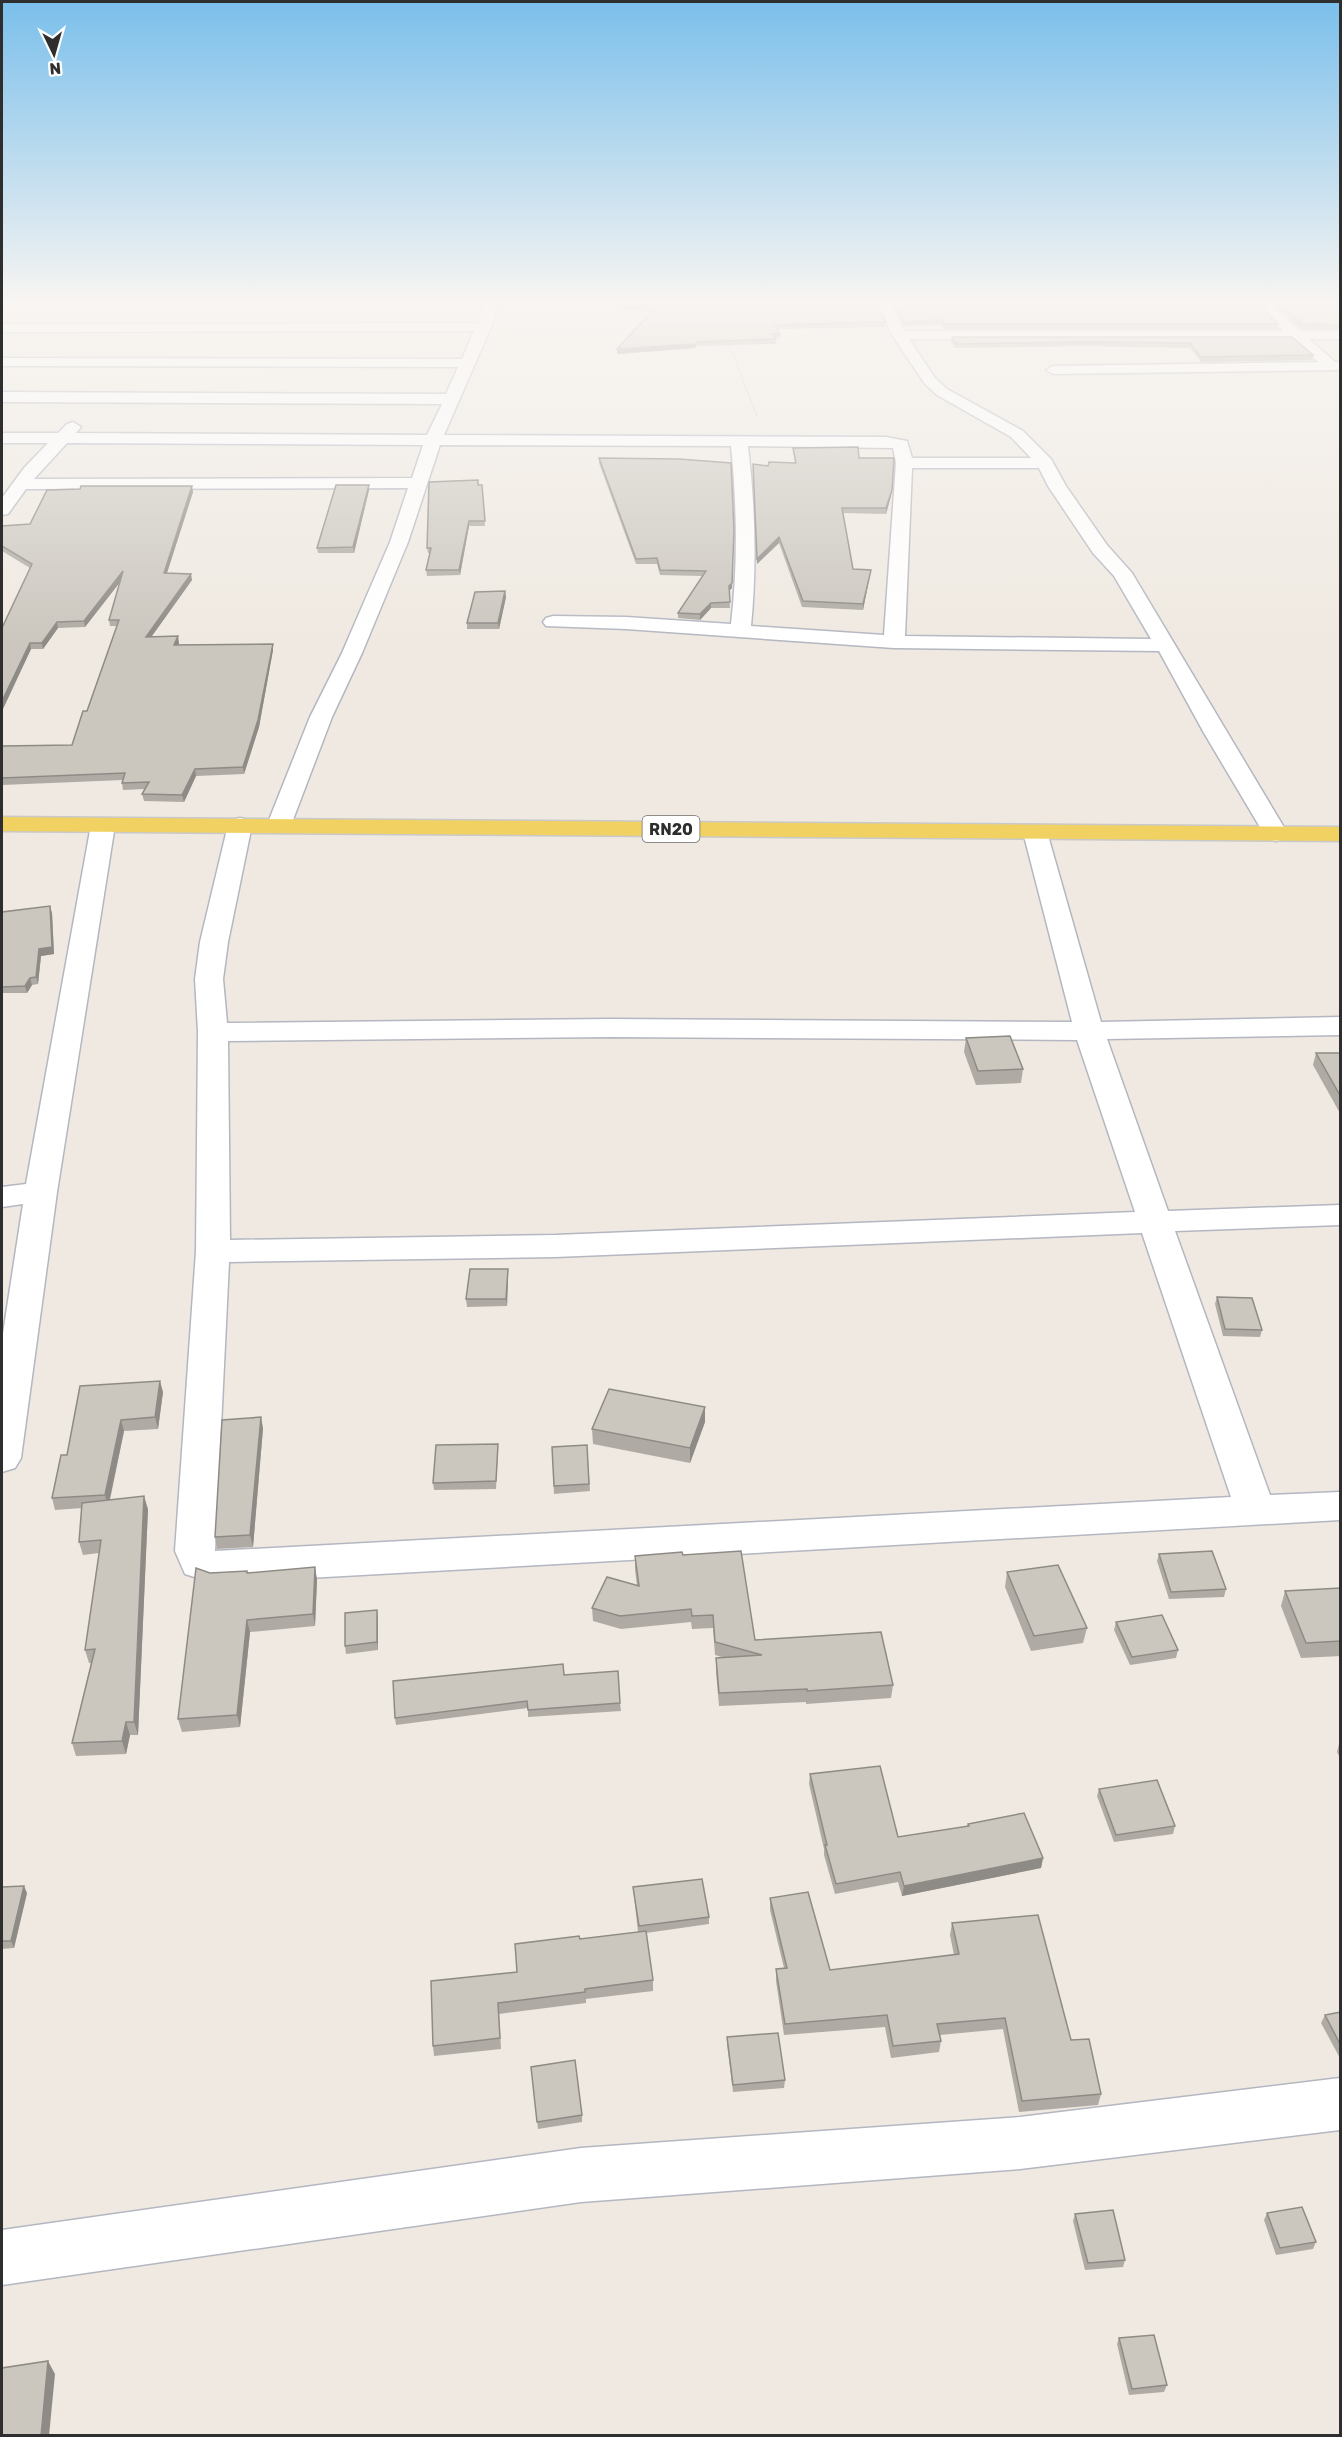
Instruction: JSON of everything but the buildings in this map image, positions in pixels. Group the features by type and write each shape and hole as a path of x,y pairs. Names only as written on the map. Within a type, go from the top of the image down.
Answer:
{"main road":[{"name":"RN20","path":"2,824 1341,834"}],"street":[{"path":"2,510 21,484 81,416"},
{"path":"279,825 321,717 352,652 399,542 433,441 444,416"},
{"path":"984,416 1017,434 1045,463 1057,486 1100,549 1122,573 1276,834"},
{"path":"2,438 895,443 902,447 904,464 894,642"},
{"path":"739,442 746,505 745,589 740,632"},
{"path":"904,464 1045,463"},
{"path":"21,484 419,483"},
{"path":"553,622 626,623 894,642 1165,645"},
{"path":"2,1458 41,1192 103,825"},
{"path":"240,825 214,942 209,979 213,1032 213,1251 195,1551 199,1563 238,1566 1341,1506"},
{"path":"1035,832 1089,1031 1153,1221 1255,1509"},
{"path":"213,1032 611,1028 1089,1031 1341,1026"},
{"path":"2,1197 41,1192"},
{"path":"213,1251 555,1246 1341,1215"},
{"path":"2,2258 581,2175 1020,2143 1341,2104"}]}
